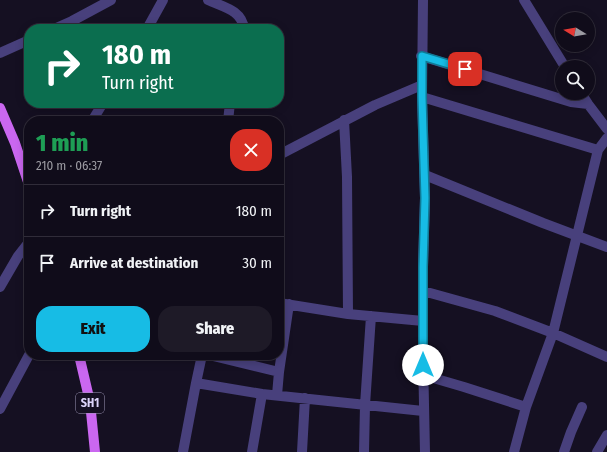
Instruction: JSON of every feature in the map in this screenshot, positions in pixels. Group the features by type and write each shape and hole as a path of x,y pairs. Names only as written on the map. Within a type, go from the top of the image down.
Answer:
{"main road":[{"path":"0,108 24,170"},
{"name":"SH1","path":"80,360 90,402 95,452"}],"street":[{"path":"65,24 111,0"},
{"path":"150,24 163,0"},
{"path":"208,0 232,10 243,21 243,24"},
{"path":"423,0 422,97 425,175 423,375 425,452"},
{"path":"524,0 561,60"},
{"path":"0,53 24,42"},
{"path":"422,56 571,102 588,104"},
{"path":"284,152 344,120 422,85"},
{"path":"422,97 598,150"},
{"path":"585,100 607,129"},
{"path":"344,120 347,177 348,314"},
{"path":"514,452 526,407 553,333 598,150 607,138"},
{"path":"425,175 607,247"},
{"path":"0,287 24,248"},
{"path":"423,291 495,311 553,333 607,357"},
{"path":"284,304 348,314 423,321"},
{"path":"364,452 365,405 371,316"},
{"path":"0,409 26,360"},
{"path":"183,452 201,360"},
{"path":"230,360 279,372"},
{"path":"277,396 280,360"},
{"path":"423,375 526,407"},
{"path":"196,383 277,396 424,411"},
{"path":"252,452 262,394"},
{"path":"302,452 305,398"},
{"path":"564,452 582,407"},
{"path":"597,452 607,435"}],"route":[{"path":"423,365 425,198 422,56 465,69"}]}
